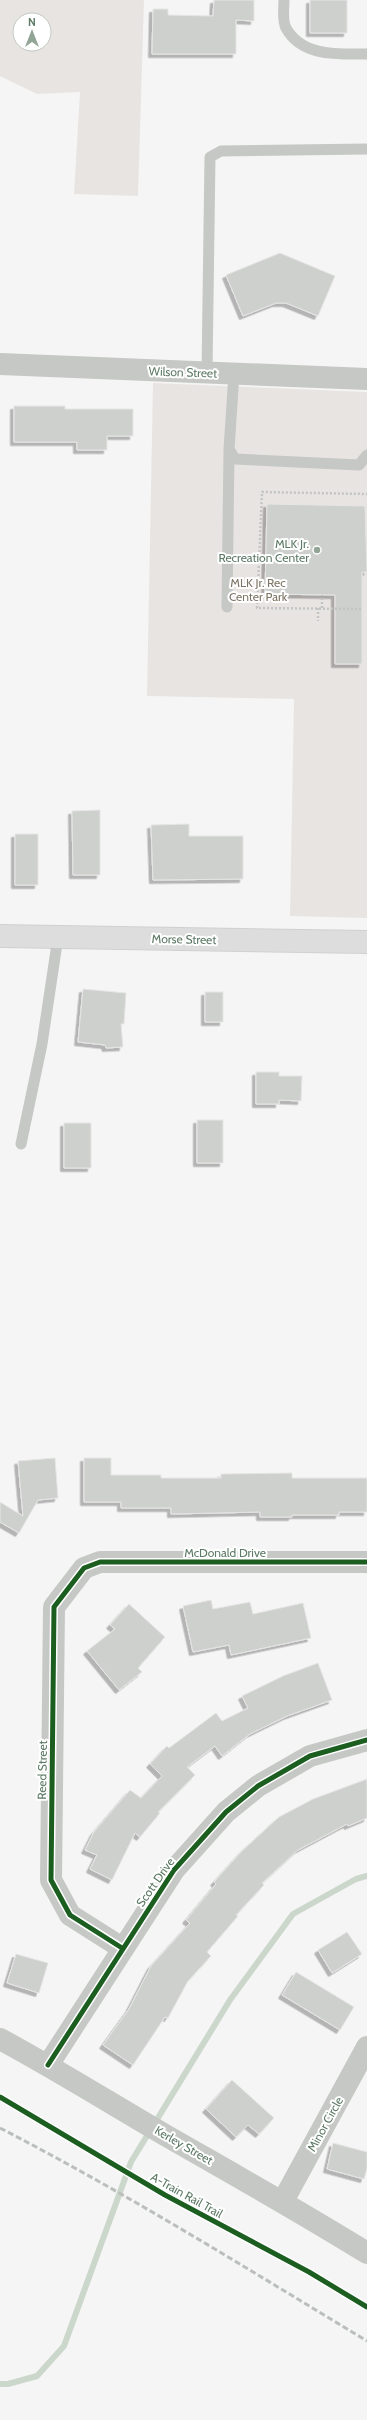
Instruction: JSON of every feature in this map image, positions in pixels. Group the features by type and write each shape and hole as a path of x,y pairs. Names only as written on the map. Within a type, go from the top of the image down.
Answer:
{"street":[{"name":"Wilson Street","path":"0,364 367,379"},
{"name":"Morse Street","path":"0,936 367,942"},
{"name":"McDonald Drive","path":"84,1568 100,1562 367,1562"},
{"name":"Reed Street","path":"84,1568 54,1607 51,1880 70,1915 122,1948"},
{"name":"Scott Drive","path":"48,2065 122,1948 174,1870 226,1812 258,1786 310,1756 367,1740"},
{"name":"Kerley Street","path":"0,2039 48,2065 165,2135 283,2201 367,2253"},
{"name":"Minor Circle","path":"283,2201 367,2048"}],"lane":[{"path":"284,0 285,27 304,48 336,54 367,54"},
{"path":"206,372 210,157 221,151 367,149"},
{"path":"227,607 229,449 234,374"},
{"path":"229,449 235,459 248,461 363,466 367,455"},
{"path":"21,1144 42,1044 58,937"}],"path":[{"path":"360,608 257,608 262,492 367,494"},
{"path":"318,621 322,595"}],"green space":[{"path":"0,0 144,0 138,196 74,194 80,92 37,94 0,76"},
{"name":"MLK Jr. Rec Center Park","path":"153,383 367,392 367,918 290,916 294,699 147,696"}],"building":[{"path":"214,0 254,0 254,21 236,20 236,54 152,54 153,9 168,9 168,15 213,16"},
{"path":"310,0 347,0 347,33 310,33"},
{"path":"280,253 335,276 318,316 286,303 276,303 243,316 226,275"},
{"path":"14,406 65,406 65,409 133,409 133,436 107,436 107,450 77,450 77,442 14,442"},
{"name":"MLK Jr. Recreation Center","path":"267,504 365,506 367,572 362,572 362,664 335,664 335,595 265,594"},
{"path":"100,810 100,875 73,875 72,811"},
{"path":"189,824 189,836 243,836 243,879 153,880 151,825"},
{"path":"15,834 38,834 38,885 15,885"},
{"path":"83,989 126,993 124,1024 121,1024 123,1047 106,1048 105,1045 78,1042"},
{"path":"205,992 223,992 223,1022 205,1022"},
{"path":"256,1072 279,1072 279,1076 302,1076 301,1101 279,1100 279,1104 256,1104"},
{"path":"197,1120 223,1120 223,1163 197,1163"},
{"path":"64,1123 91,1123 91,1168 64,1168"},
{"path":"55,1458 58,1498 38,1500 19,1533 0,1522 0,1502 23,1516 18,1461"},
{"path":"84,1458 111,1458 111,1475 161,1475 161,1478 221,1478 221,1474 292,1473 292,1478 367,1478 367,1512 339,1512 339,1515 292,1515 292,1517 260,1517 260,1512 171,1514 171,1508 121,1508 121,1502 84,1502"},
{"path":"211,1600 213,1609 250,1602 253,1614 303,1603 311,1638 231,1655 229,1645 193,1652 183,1606"},
{"path":"129,1604 165,1637 138,1668 142,1672 119,1690 87,1651 115,1629 110,1625"},
{"path":"318,1663 332,1700 287,1716 250,1734 222,1756 215,1746 187,1767 195,1775 158,1812 160,1813 140,1837 135,1833 112,1880 90,1869 97,1855 85,1850 94,1832 130,1790 141,1798 162,1776 150,1764 167,1746 169,1748 216,1713 222,1721 248,1708 242,1696 283,1676"},
{"path":"367,1779 367,1818 348,1826 347,1824 298,1850 262,1883 264,1885 236,1915 238,1916 207,1952 211,1956 188,1981 168,2018 165,2017 133,2065 103,2045 129,2009 151,1966 190,1923 186,1920 216,1884 214,1882 242,1851 279,1817 313,1799"},
{"path":"347,1932 362,1954 332,1973 318,1950"},
{"path":"16,1954 48,1963 39,1993 7,1983"},
{"path":"296,1972 354,2007 340,2030 282,1995"},
{"path":"232,2080 274,2118 259,2134 248,2125 236,2137 206,2109"},
{"path":"333,2143 367,2152 367,2168 364,2179 327,2169"}],"waterway":[{"path":"0,2384 8,2384 37,2376 64,2346 131,2162 230,2000 293,1914 356,1879 367,1876"}],"railway":[{"path":"0,2128 140,2205 367,2341"}],"cycle path":[{"path":"122,1948 70,1915 51,1880 54,1607 84,1568 100,1562 367,1562"},
{"path":"48,2065 174,1870 226,1812 258,1786 310,1756 367,1740"},
{"name":"A-Train Rail Trail","path":"0,2097 165,2195 309,2272 367,2307"}],"place":[{"name":"MLK Jr. Recreation Center","path":"317,550"}]}
